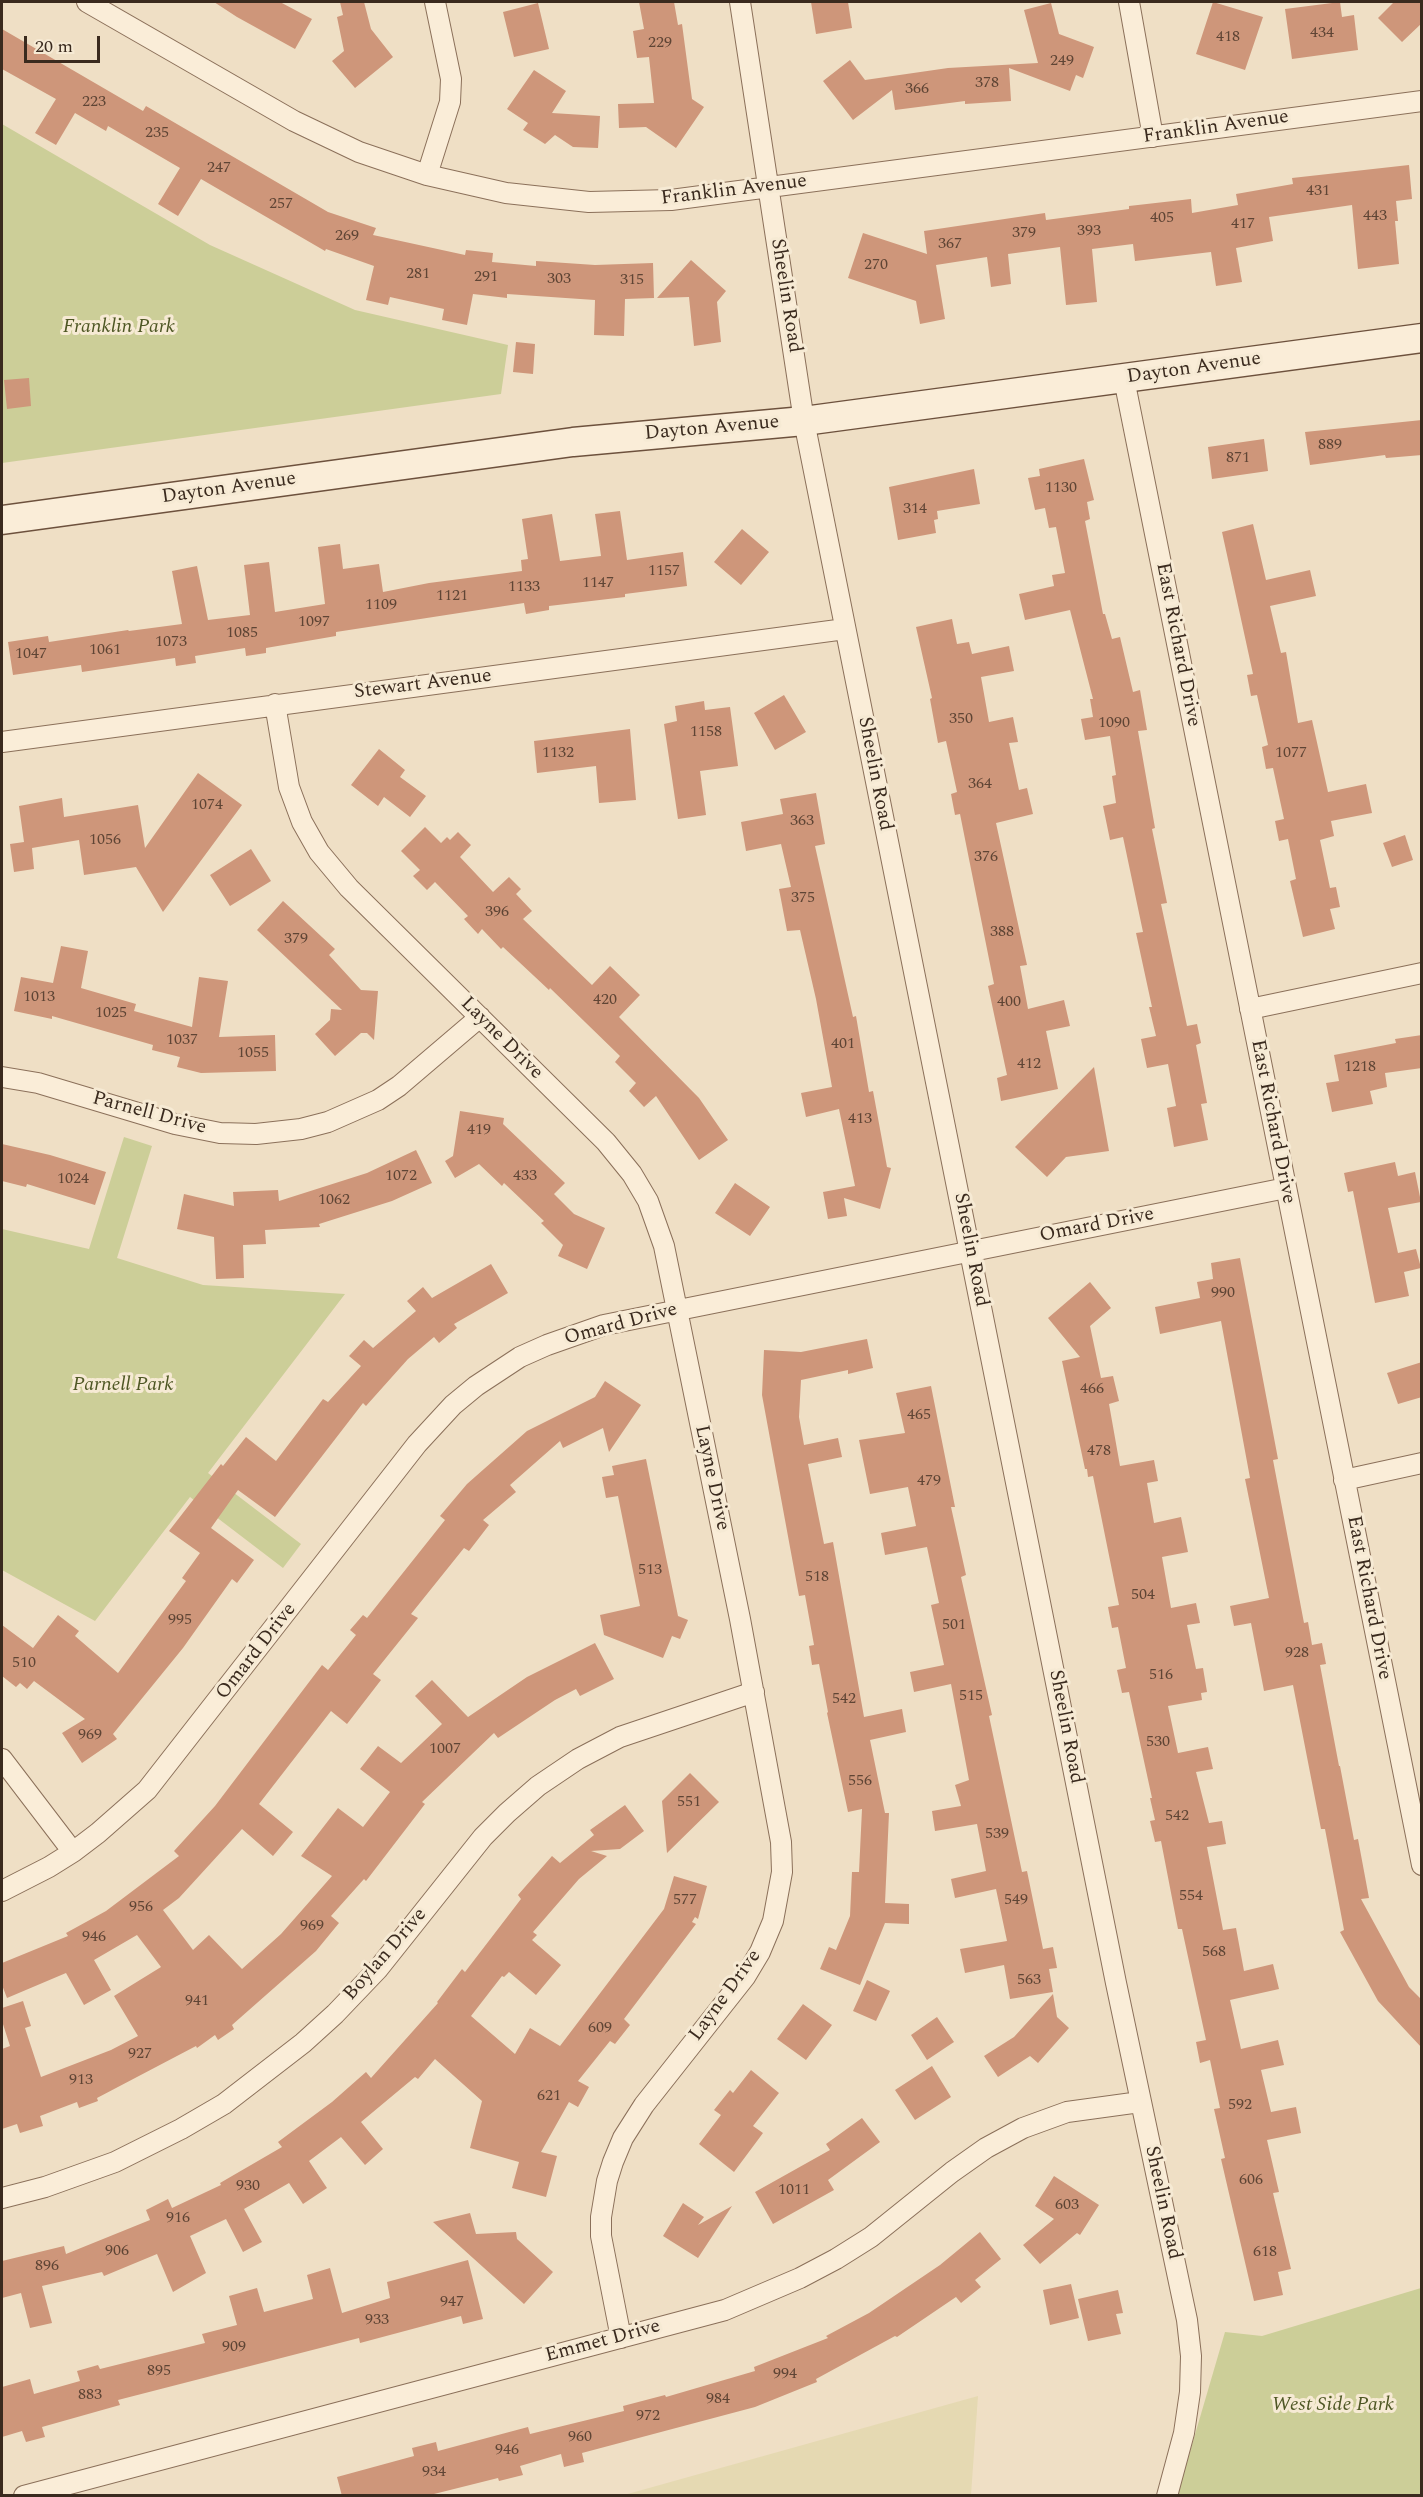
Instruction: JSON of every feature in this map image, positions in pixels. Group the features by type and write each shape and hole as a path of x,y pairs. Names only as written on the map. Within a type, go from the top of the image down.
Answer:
{"main road":[{"name":"Dayton Avenue","path":"2,520 573,442 804,421 1422,338"}],"street":[{"name":"Franklin Avenue","path":"87,2 310,129 359,152 427,175 506,193 589,202 671,200 1422,100"},
{"path":"427,175 450,102 451,79 435,2"},
{"name":"Sheelin Road","path":"740,2 804,421 1140,2102 1187,2320 1191,2356 1190,2392 1184,2433 1167,2496"},
{"path":"1130,2 1153,137"},
{"name":"East Richard Drive","path":"1124,379 1344,1480 1414,1789 1422,1865"},
{"name":"Stewart Avenue","path":"2,742 845,629"},
{"name":"Layne Drive","path":"275,704 289,787 302,822 319,852 349,888 606,1142 632,1173 648,1201 660,1231 677,1310 754,1692 781,1842 782,1872 773,1921 760,1952 744,1977 644,2105 623,2138 613,2162 607,2181 601,2217 601,2236 621,2337"},
{"path":"1250,1009 1422,973"},
{"name":"Parnell Drive","path":"2,1077 38,1083 175,1124 220,1132 267,1133 328,1122 378,1100 399,1086 480,1017"},
{"name":"Omard Drive","path":"2,1891 49,1867 72,1852 109,1824 147,1790 417,1443 453,1405 476,1386 512,1363 547,1345 604,1325 1286,1188"},
{"path":"1344,1480 1422,1463"},
{"name":"Boylan Drive","path":"2,2199 45,2187 115,2162 181,2129 224,2103 288,2056 335,2014 378,1969 483,1838 538,1786 578,1759 620,1737 754,1692"},
{"path":"2,1760 72,1852"},
{"name":"Emmet Drive","path":"24,2496 725,2310 801,2278 871,2237 952,2172 986,2148 1023,2128 1067,2112 1140,2102"}],"shaded area":[{"path":"978,2396 971,2495 624,2495"}],"green space":[{"name":"Franklin Park","path":"2,124 210,245 355,310 508,345 501,394 2,463"},
{"name":"Parnell Park","path":"124,1137 152,1146 117,1258 203,1285 345,1294 208,1473 301,1544 283,1568 190,1497 95,1621 2,1570 2,1229 89,1249"},
{"name":"West Side Park","path":"1421,2288 1421,2495 1177,2496 1225,2332 1262,2336"}],"building":[{"path":"214,2 280,2 312,19 295,49"},
{"path":"340,2 364,2 371,29 393,57 355,88 332,61 344,51 337,17 343,15"},
{"path":"639,2 674,2 678,25 682,24 692,99 704,107 676,148 646,127 619,128 618,104 654,103 649,57 637,58 633,31 644,29"},
{"path":"811,2 848,2 852,28 816,34"},
{"path":"1213,2 1263,17 1245,70 1196,54"},
{"path":"1340,2 1342,17 1354,15 1358,50 1292,59 1285,9"},
{"path":"1394,2 1422,2 1422,23 1402,42 1378,18"},
{"path":"538,3 549,49 514,57 503,12"},
{"path":"1051,3 1059,34 1094,47 1083,78 1076,75 1070,91 1009,68 1011,101 965,104 965,101 895,110 892,90 853,120 823,81 850,60 865,80 948,68 1038,63 1024,10"},
{"path":"2,29 143,111 146,106 328,212 376,228 373,235 465,255 466,250 493,253 492,262 536,266 536,261 595,265 653,263 654,298 625,299 624,336 594,335 595,300 507,294 507,298 473,294 467,325 442,320 444,309 390,297 388,305 366,300 374,266 326,249 325,251 201,179 178,216 158,204 180,168 108,126 106,131 75,113 56,145 35,133 56,99 2,69"},
{"path":"534,70 566,91 552,113 600,116 598,148 573,147 555,135 545,144 523,130 528,123 507,109"},
{"path":"1409,165 1412,199 1396,201 1398,221 1395,221 1399,264 1358,269 1352,205 1269,217 1273,241 1236,248 1242,282 1216,286 1211,252 1135,261 1133,244 1092,249 1097,302 1066,305 1060,247 1008,254 1011,284 991,287 987,257 936,265 945,319 920,324 916,301 848,278 863,233 927,254 924,231 1045,213 1046,220 1129,209 1129,206 1191,199 1192,213 1238,205 1236,194 1293,184 1292,178"},
{"path":"691,260 726,291 717,302 721,342 694,346 689,297 657,298"},
{"path":"516,342 535,344 533,374 513,372"},
{"path":"29,378 31,406 7,409 4,380"},
{"path":"1422,420 1422,455 1386,458 1385,455 1310,465 1305,432"},
{"path":"1264,439 1268,471 1212,479 1208,447"},
{"path":"1084,459 1094,500 1087,502 1090,519 1085,521 1103,614 1105,614 1112,639 1120,637 1133,692 1140,690 1147,730 1138,731 1155,828 1152,829 1167,903 1161,904 1187,1026 1197,1024 1201,1043 1196,1045 1207,1103 1201,1104 1208,1140 1174,1147 1167,1108 1176,1106 1168,1064 1147,1068 1141,1039 1156,1036 1136,933 1143,932 1123,837 1110,840 1103,806 1116,803 1112,776 1116,775 1110,736 1085,740 1081,719 1093,717 1090,699 1093,699 1070,610 1025,620 1019,594 1054,586 1052,575 1065,573 1056,527 1049,528 1045,508 1035,510 1028,478 1040,476 1039,469"},
{"path":"974,469 980,504 937,511 938,519 934,520 936,533 898,540 889,487"},
{"path":"620,511 627,560 683,552 687,586 625,594 625,597 549,606 549,610 526,614 524,603 336,632 336,636 266,648 266,653 246,656 245,648 195,656 196,663 176,666 175,658 82,672 81,665 13,675 8,642 48,636 49,642 182,624 172,571 197,566 208,620 250,615 244,565 269,562 275,612 325,604 318,547 340,544 343,569 379,564 383,592 429,583 522,571 521,560 528,559 522,519 552,514 560,561 601,556 595,514"},
{"path":"1253,524 1266,580 1310,570 1316,596 1270,606 1281,653 1286,652 1298,723 1312,720 1328,792 1366,784 1372,813 1331,821 1334,836 1320,840 1330,888 1336,887 1340,907 1330,909 1335,929 1303,937 1290,881 1296,879 1288,839 1279,841 1275,821 1284,819 1273,768 1266,769 1262,747 1268,745 1257,695 1251,696 1247,675 1253,674 1222,532"},
{"path":"742,529 769,552 741,585 714,562"},
{"path":"952,619 957,644 969,642 972,654 1009,646 1014,671 981,677 989,722 1013,717 1018,742 1009,743 1019,790 1027,788 1033,814 996,823 1027,965 1020,966 1028,1009 1064,1000 1070,1026 1046,1031 1058,1089 1001,1101 997,1078 1007,1075 988,986 994,984 960,814 955,815 951,794 957,792 946,741 938,743 930,699 932,698 916,627"},
{"path":"784,695 806,732 775,750 754,713"},
{"path":"704,701 705,710 730,707 738,766 700,771 706,815 678,819 664,724 677,721 675,706"},
{"path":"630,729 636,800 599,803 596,766 537,773 534,741"},
{"path":"379,749 405,770 400,777 426,796 410,817 384,797 378,806 351,785"},
{"path":"198,773 242,805 163,912 136,867 84,875 79,840 32,848 34,869 14,872 10,844 24,842 19,806 62,798 64,817 138,805 145,848"},
{"path":"816,793 825,844 815,846 853,1017 856,1016 869,1092 873,1091 887,1167 891,1168 880,1209 844,1198 847,1216 828,1219 823,1192 855,1186 839,1109 806,1117 801,1093 832,1087 816,999 800,930 787,931 779,889 791,887 781,844 746,851 741,822 783,814 780,799"},
{"path":"425,827 441,843 447,837 450,840 458,832 471,845 460,857 493,892 509,877 521,889 516,894 532,911 523,919 592,985 610,966 640,995 619,1017 699,1098 728,1140 699,1160 656,1096 644,1107 629,1091 636,1083 615,1062 620,1056 550,988 549,990 503,947 501,949 482,929 478,934 464,919 468,916 435,882 427,890 413,876 420,870 401,851"},
{"path":"1405,835 1413,860 1392,867 1383,843"},
{"path":"251,849 271,881 230,906 210,875"},
{"path":"283,901 335,949 329,955 361,990 378,991 374,1040 367,1033 361,1033 335,1056 315,1034 330,1020 331,1009 342,1010 257,930"},
{"path":"61,946 88,951 81,988 136,1004 134,1011 192,1027 199,977 228,981 219,1037 275,1035 276,1071 201,1073 177,1067 180,1057 152,1050 153,1045 52,1016 52,1019 14,1011 21,977 53,983"},
{"path":"1422,1035 1422,1068 1385,1073 1387,1087 1370,1091 1373,1104 1332,1112 1326,1083 1339,1081 1334,1055 1396,1043 1395,1039"},
{"path":"1094,1067 1109,1151 1066,1157 1047,1177 1015,1147"},
{"path":"460,1111 504,1118 503,1124 565,1183 554,1194 574,1214 605,1228 587,1269 558,1256 563,1245 541,1223 544,1221 504,1183 502,1186 479,1164 455,1178 445,1161 453,1156"},
{"path":"2,1144 50,1155 106,1172 95,1205 27,1184 26,1187 2,1181"},
{"path":"416,1150 432,1183 392,1201 319,1224 320,1227 265,1230 266,1244 243,1245 244,1278 216,1279 214,1237 177,1229 184,1194 234,1206 233,1192 278,1190 279,1201 367,1173"},
{"path":"1395,1162 1398,1176 1415,1172 1421,1202 1388,1208 1398,1253 1416,1249 1421,1268 1404,1272 1409,1296 1375,1303 1353,1191 1348,1192 1344,1173"},
{"path":"735,1183 770,1207 750,1236 715,1213"},
{"path":"1240,1258 1278,1459 1273,1460 1304,1623 1308,1622 1312,1645 1322,1643 1326,1664 1320,1665 1354,1840 1358,1839 1369,1898 1361,1899 1409,1987 1422,2000 1422,2048 1378,2001 1340,1932 1344,1930 1325,1829 1321,1829 1293,1685 1264,1691 1251,1623 1234,1626 1230,1606 1269,1598 1245,1479 1250,1478 1221,1321 1160,1334 1155,1307 1200,1298 1197,1282 1213,1279 1211,1263"},
{"path":"491,1264 508,1293 454,1324 457,1328 439,1343 434,1337 408,1359 366,1406 363,1403 275,1517 238,1490 211,1528 254,1560 237,1583 232,1579 183,1648 113,1734 117,1739 82,1763 62,1733 85,1719 34,1681 27,1689 20,1683 16,1687 2,1676 2,1625 33,1648 58,1615 79,1631 75,1636 118,1673 186,1581 182,1578 200,1553 169,1531 221,1464 223,1466 246,1437 276,1461 323,1399 328,1402 361,1366 349,1356 364,1340 373,1348 416,1311 407,1301 423,1287 432,1298"},
{"path":"1090,1282 1111,1308 1090,1326 1101,1378 1113,1376 1119,1401 1109,1404 1120,1466 1154,1460 1158,1481 1147,1483 1154,1523 1181,1517 1188,1552 1162,1557 1171,1608 1196,1603 1200,1623 1187,1625 1196,1669 1203,1668 1207,1692 1201,1693 1202,1700 1168,1706 1178,1753 1208,1747 1213,1769 1196,1772 1209,1823 1222,1821 1226,1844 1207,1847 1223,1930 1236,1928 1244,1971 1273,1964 1279,1989 1230,2000 1241,2049 1278,2040 1284,2065 1261,2070 1271,2112 1296,2107 1301,2133 1267,2140 1279,2192 1273,2193 1291,2269 1278,2272 1283,2295 1254,2301 1221,2159 1225,2158 1214,2109 1220,2108 1210,2060 1200,2063 1196,2042 1206,2040 1182,1929 1178,1929 1161,1841 1155,1842 1150,1821 1155,1820 1150,1798 1152,1798 1129,1692 1122,1693 1117,1670 1126,1668 1118,1627 1112,1628 1108,1607 1119,1605 1093,1476 1088,1477 1087,1469 1085,1469 1062,1361 1080,1357 1048,1318"},
{"path":"867,1339 873,1368 848,1374 848,1370 801,1380 799,1417 804,1445 838,1438 842,1457 808,1464 824,1544 833,1542 864,1717 902,1709 906,1732 870,1740 885,1813 889,1813 885,1903 909,1904 909,1924 885,1923 860,1985 820,1969 829,1947 836,1950 850,1916 852,1872 859,1872 862,1809 848,1812 819,1664 812,1665 809,1646 814,1645 805,1595 799,1596 762,1395 764,1350 801,1352"},
{"path":"1422,1362 1422,1397 1398,1404 1387,1373"},
{"path":"605,1381 641,1405 609,1452 603,1428 563,1448 560,1441 510,1485 516,1492 483,1520 489,1525 469,1551 464,1548 411,1614 418,1618 373,1674 381,1680 347,1724 331,1711 259,1804 293,1832 273,1856 242,1829 179,1898 163,1910 193,1950 209,1935 242,1969 281,1934 332,1876 301,1856 338,1808 363,1827 390,1792 360,1769 378,1746 401,1763 442,1724 415,1696 432,1680 468,1717 527,1677 595,1643 614,1679 580,1696 576,1689 555,1700 498,1738 494,1733 422,1802 425,1804 366,1881 364,1879 331,1916 339,1923 316,1951 232,2025 234,2029 218,2040 215,2035 197,2048 196,2046 97,2098 98,2101 79,2108 77,2102 40,2116 43,2126 20,2133 17,2124 2,2129 2,2049 10,2046 2,2021 2,2008 23,2001 31,2026 25,2028 41,2077 111,2050 138,2036 114,1996 161,1967 137,1935 94,1960 111,1990 84,2005 66,1973 7,1998 2,1985 2,1963 68,1936 66,1933 106,1911 179,1856 174,1851 215,1806 322,1665 328,1670 356,1635 350,1630 363,1615 367,1618 445,1520 440,1516 467,1484 527,1431 595,1397"},
{"path":"931,1386 955,1507 951,1507 966,1575 961,1577 992,1715 989,1716 1022,1872 1027,1871 1043,1949 1053,1947 1057,1968 1049,1969 1053,1992 1010,1999 1004,1965 965,1973 960,1949 1007,1941 996,1889 955,1898 951,1879 986,1871 977,1824 935,1831 932,1811 961,1806 955,1785 969,1780 951,1684 914,1692 910,1672 944,1665 931,1605 939,1603 927,1547 885,1555 881,1533 916,1526 908,1487 870,1494 859,1440 905,1433 896,1393"},
{"path":"646,1459 678,1616 688,1620 680,1639 672,1636 663,1658 604,1635 600,1615 640,1606 618,1496 606,1498 602,1477 614,1475 612,1466"},
{"path":"690,1773 719,1802 667,1853 662,1801"},
{"path":"625,1805 644,1831 620,1849 591,1851 607,1856 579,1879 533,1932 537,1935 532,1940 561,1965 536,1995 509,1972 504,1977 502,1976 471,2016 515,2054 530,2028 560,2046 664,1909 674,1876 707,1886 698,1919 695,1917 692,1922 696,1924 624,2019 630,2025 615,2044 610,2041 578,2081 589,2087 578,2107 569,2102 541,2152 557,2156 546,2197 512,2188 519,2162 470,2148 482,2101 435,2059 418,2079 415,2077 361,2122 383,2149 365,2165 341,2137 309,2161 327,2188 303,2204 289,2183 244,2209 262,2242 243,2252 226,2219 190,2236 206,2273 173,2292 157,2254 104,2276 102,2272 42,2286 52,2323 30,2328 21,2293 2,2298 2,2261 64,2246 66,2254 150,2220 146,2210 168,2199 172,2208 221,2185 220,2183 282,2147 278,2142 332,2102 366,2072 371,2078 438,2003 462,1969 465,1972 521,1899 518,1895 552,1856 560,1863 594,1835 590,1830"},
{"path":"867,1980 890,1991 876,2021 853,2011"},
{"path":"1053,1994 1057,2017 1069,2028 1038,2063 1030,2056 998,2077 984,2056 1014,2037"},
{"path":"803,2004 832,2025 806,2060 777,2039"},
{"path":"937,2017 954,2042 927,2060 911,2035"},
{"path":"932,2066 951,2097 915,2120 895,2090"},
{"path":"751,2070 779,2093 753,2126 763,2133 734,2172 699,2144 721,2115 714,2110 730,2090 733,2093"},
{"path":"862,2118 880,2142 828,2180 834,2190 773,2224 755,2192 830,2150 826,2144"},
{"path":"1054,2176 1099,2205 1080,2235 1077,2233 1040,2264 1023,2245 1054,2219 1035,2206"},
{"path":"683,2203 704,2217 698,2225 732,2206 698,2258 663,2236"},
{"path":"470,2213 476,2234 516,2232 517,2239 553,2272 524,2304 433,2222"},
{"path":"980,2232 1001,2259 975,2280 981,2287 961,2303 956,2297 897,2337 895,2336 816,2379 817,2382 755,2407 582,2453 584,2462 564,2467 561,2454 520,2466 523,2475 499,2481 498,2478 426,2496 342,2496 337,2477 414,2456 412,2448 436,2442 438,2451 528,2427 530,2434 624,2411 623,2406 665,2395 666,2397 755,2371 754,2367 828,2338 826,2336 869,2313 940,2265"},
{"path":"468,2260 483,2319 463,2324 461,2316 360,2343 359,2338 118,2400 120,2405 42,2427 45,2437 26,2442 22,2431 2,2437 2,2387 30,2379 34,2394 80,2381 77,2371 98,2365 100,2369 205,2343 202,2334 237,2325 229,2296 257,2288 264,2312 313,2299 307,2275 330,2268 342,2313 390,2298 387,2282"},
{"path":"1071,2284 1079,2318 1050,2325 1043,2290"},
{"path":"1118,2290 1123,2313 1116,2314 1121,2334 1088,2341 1078,2299"}]}
